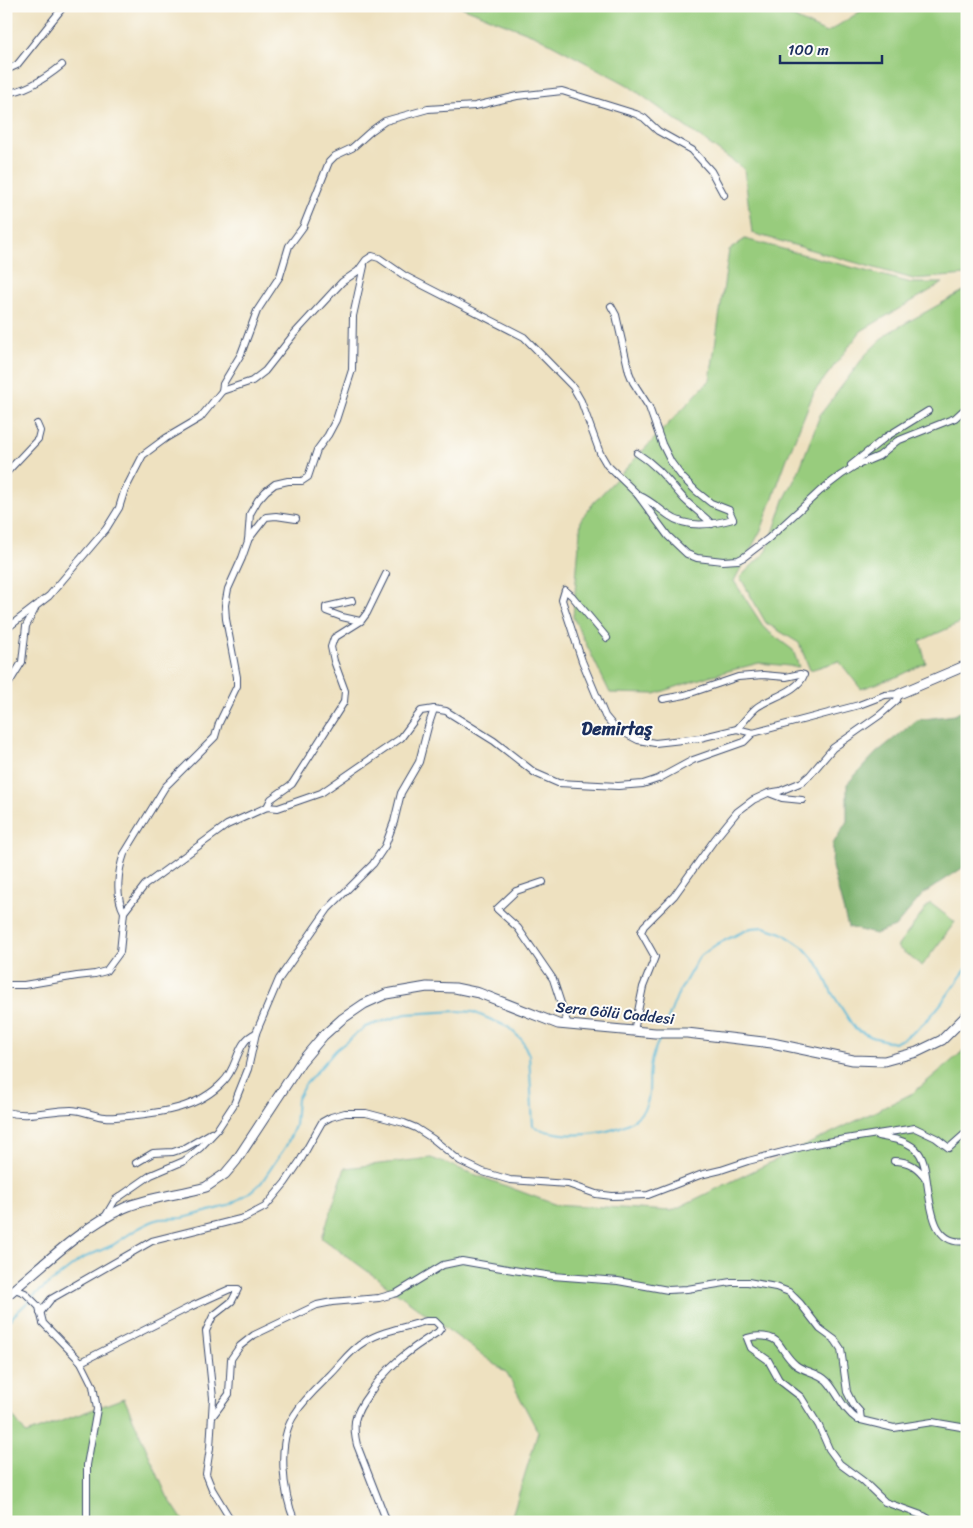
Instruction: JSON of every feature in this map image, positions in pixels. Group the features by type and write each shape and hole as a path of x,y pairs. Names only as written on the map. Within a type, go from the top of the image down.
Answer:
{"main road":[{"path":"899,694 967,665"},
{"name":"Sera Gölü Caddesi","path":"6,1296 81,1233 104,1219 125,1208 206,1187 216,1181 236,1161 301,1062 323,1036 342,1019 364,1004 386,994 427,987 455,988 479,993 550,1021 568,1025 655,1033 687,1033 772,1043 853,1060 884,1061 917,1052 942,1040 967,1015"}],"street":[{"path":"6,70 17,65 64,6"},
{"path":"6,93 40,81 62,65"},
{"path":"222,391 222,384 241,354 257,311 280,276 289,246 303,227 328,162 335,156 352,148 385,121 428,109 475,106 517,96 562,92 644,118 658,131 692,150 711,171 724,195"},
{"path":"6,99 6,105"},
{"path":"6,629 49,596 106,528 119,508 124,492 143,455 166,438 200,418 222,391 252,380 265,372 294,334 342,282 358,271 366,260 372,256 379,258 405,276 524,337 573,387 581,401 600,453 607,465 637,494 668,536 687,554 697,558 723,561 738,560 744,557 769,538 820,491 878,442 928,411"},
{"path":"124,912 119,903 120,866 124,854 165,787 215,737 219,723 237,686 225,605 228,589 248,541 250,514 258,500 275,484 288,481 302,481 308,477 317,450 336,420 352,370 353,316 359,281 366,260"},
{"path":"611,306 616,315 629,372 649,407 662,444 671,462 688,484 711,503 729,510 733,519 712,524 696,525 678,521 646,498 637,494"},
{"path":"841,475 855,466 879,456 898,441 955,418 967,407"},
{"path":"6,473 38,439 40,431 38,424"},
{"path":"637,452 667,477 691,506 712,524"},
{"path":"248,541 266,517 276,516 296,519"},
{"path":"267,807 271,799 292,784 344,702 345,691 330,647 334,638 361,621 367,613 386,574"},
{"path":"607,638 565,590 562,600 582,661 605,716 615,728 638,740 655,743 700,738 737,729 753,733 859,705 886,694 899,694 897,700 880,715 833,748 802,782 780,791 768,793 753,800 737,812 674,896 644,926 641,932 655,957 643,987 634,1031"},
{"path":"352,601 326,606 326,612 361,621"},
{"path":"6,688 22,662 26,626 36,605"},
{"path":"663,699 685,695 738,677 804,675 802,680 792,688 756,708 737,729"},
{"path":"6,985 24,985 106,971 120,952 124,912 145,885 227,826 267,807 278,808 321,793 401,738 421,711 434,708 446,711 494,741 536,773 558,783 618,786 643,784 658,779 693,760 744,742 753,733"},
{"path":"104,1219 115,1200 151,1175 184,1161 200,1148 217,1130 234,1104 248,1069 256,1033 279,980 328,909 373,864 385,846 394,822 401,793 419,762 434,708"},
{"path":"768,793 787,799 802,800"},
{"path":"544,882 516,891 497,909 518,928 554,979 568,1025"},
{"path":"6,1112 19,1116 72,1110 106,1118 156,1114 196,1102 213,1092 224,1081 233,1069 242,1045 249,1036 256,1033"},
{"path":"39,1310 51,1299 152,1241 244,1218 265,1207 285,1183 322,1122 331,1116 345,1113 366,1113 416,1128 460,1161 483,1172 510,1180 568,1184 596,1194 612,1196 648,1195 700,1175 814,1144 915,1128 936,1138 949,1148 967,1132"},
{"path":"136,1163 153,1153 173,1152 185,1148 217,1130"},
{"path":"874,1135 906,1142 920,1154 926,1170 929,1204 935,1221 942,1233 951,1240 967,1241"},
{"path":"894,1161 912,1164 920,1170 926,1180"},
{"path":"212,1416 229,1394 231,1359 240,1346 254,1335 317,1304 379,1298 397,1294 443,1265 462,1261 545,1275 618,1281 668,1290 731,1282 748,1282 776,1287 789,1292 820,1329 835,1340 842,1349 847,1392 853,1404 860,1412 861,1420"},
{"path":"15,1288 25,1293 39,1310 43,1323 81,1362 93,1386 97,1409 88,1465 86,1522"},
{"path":"81,1362 230,1289 238,1289 232,1301 213,1316 206,1331 207,1352 212,1376 212,1416 206,1474 212,1489 232,1522"},
{"path":"295,1522 284,1483 286,1441 293,1415 308,1396 353,1350 365,1341 426,1321 435,1321 441,1328 438,1332 394,1362 377,1381 360,1407 355,1420 357,1444 387,1522"},
{"path":"934,1522 924,1516 885,1502 863,1481 840,1464 829,1449 819,1426 801,1397 778,1380 768,1360 751,1348 747,1338 754,1336 768,1337 778,1342 786,1355 797,1366 821,1376 852,1416 858,1420 894,1428 932,1422 961,1427 967,1430"}],"green space":[{"path":"459,6 770,6 826,33 869,6 967,6 967,275 913,279 752,233 744,169 626,84 536,36"},
{"path":"745,239 911,283 943,283 861,331 814,392 786,461 762,528 734,581 765,629 793,650 799,667 759,663 709,676 655,694 610,693 573,617 581,519 595,501 710,380 729,250"},
{"path":"967,289 967,620 920,641 926,663 899,676 861,689 839,661 810,670 799,643 766,623 740,577 767,551 784,500 798,473 820,415 866,354 888,333"},
{"path":"967,707 967,865 923,894 895,927 875,934 848,927 832,867 833,844 847,821 847,784 876,753 917,720 955,715"},
{"path":"930,903 955,922 922,966 897,947"},
{"path":"967,1048 967,1522 510,1522 538,1432 507,1373 322,1238 345,1168 431,1158 554,1204 671,1211 913,1093"},
{"path":"124,1398 167,1496 184,1522 6,1522 6,1407 26,1434"}],"waterway":[{"path":"664,1029 677,996 699,957 717,944 751,928 764,927 782,933 803,947 819,965 832,993 855,1029 872,1037 894,1043 906,1037 926,1021 967,968"},
{"path":"6,1323 36,1294 81,1259 113,1245 137,1229 159,1219 183,1218 228,1206 261,1183 286,1146 295,1126 297,1099 304,1086 336,1050 365,1027 406,1014 457,1011 473,1012 508,1027 522,1040 529,1055 533,1126 545,1131 578,1135 613,1130 640,1115 647,1103 649,1072 654,1052 661,1036"}],"district":[{"name":"Demirtaş","path":"617,729"}]}
